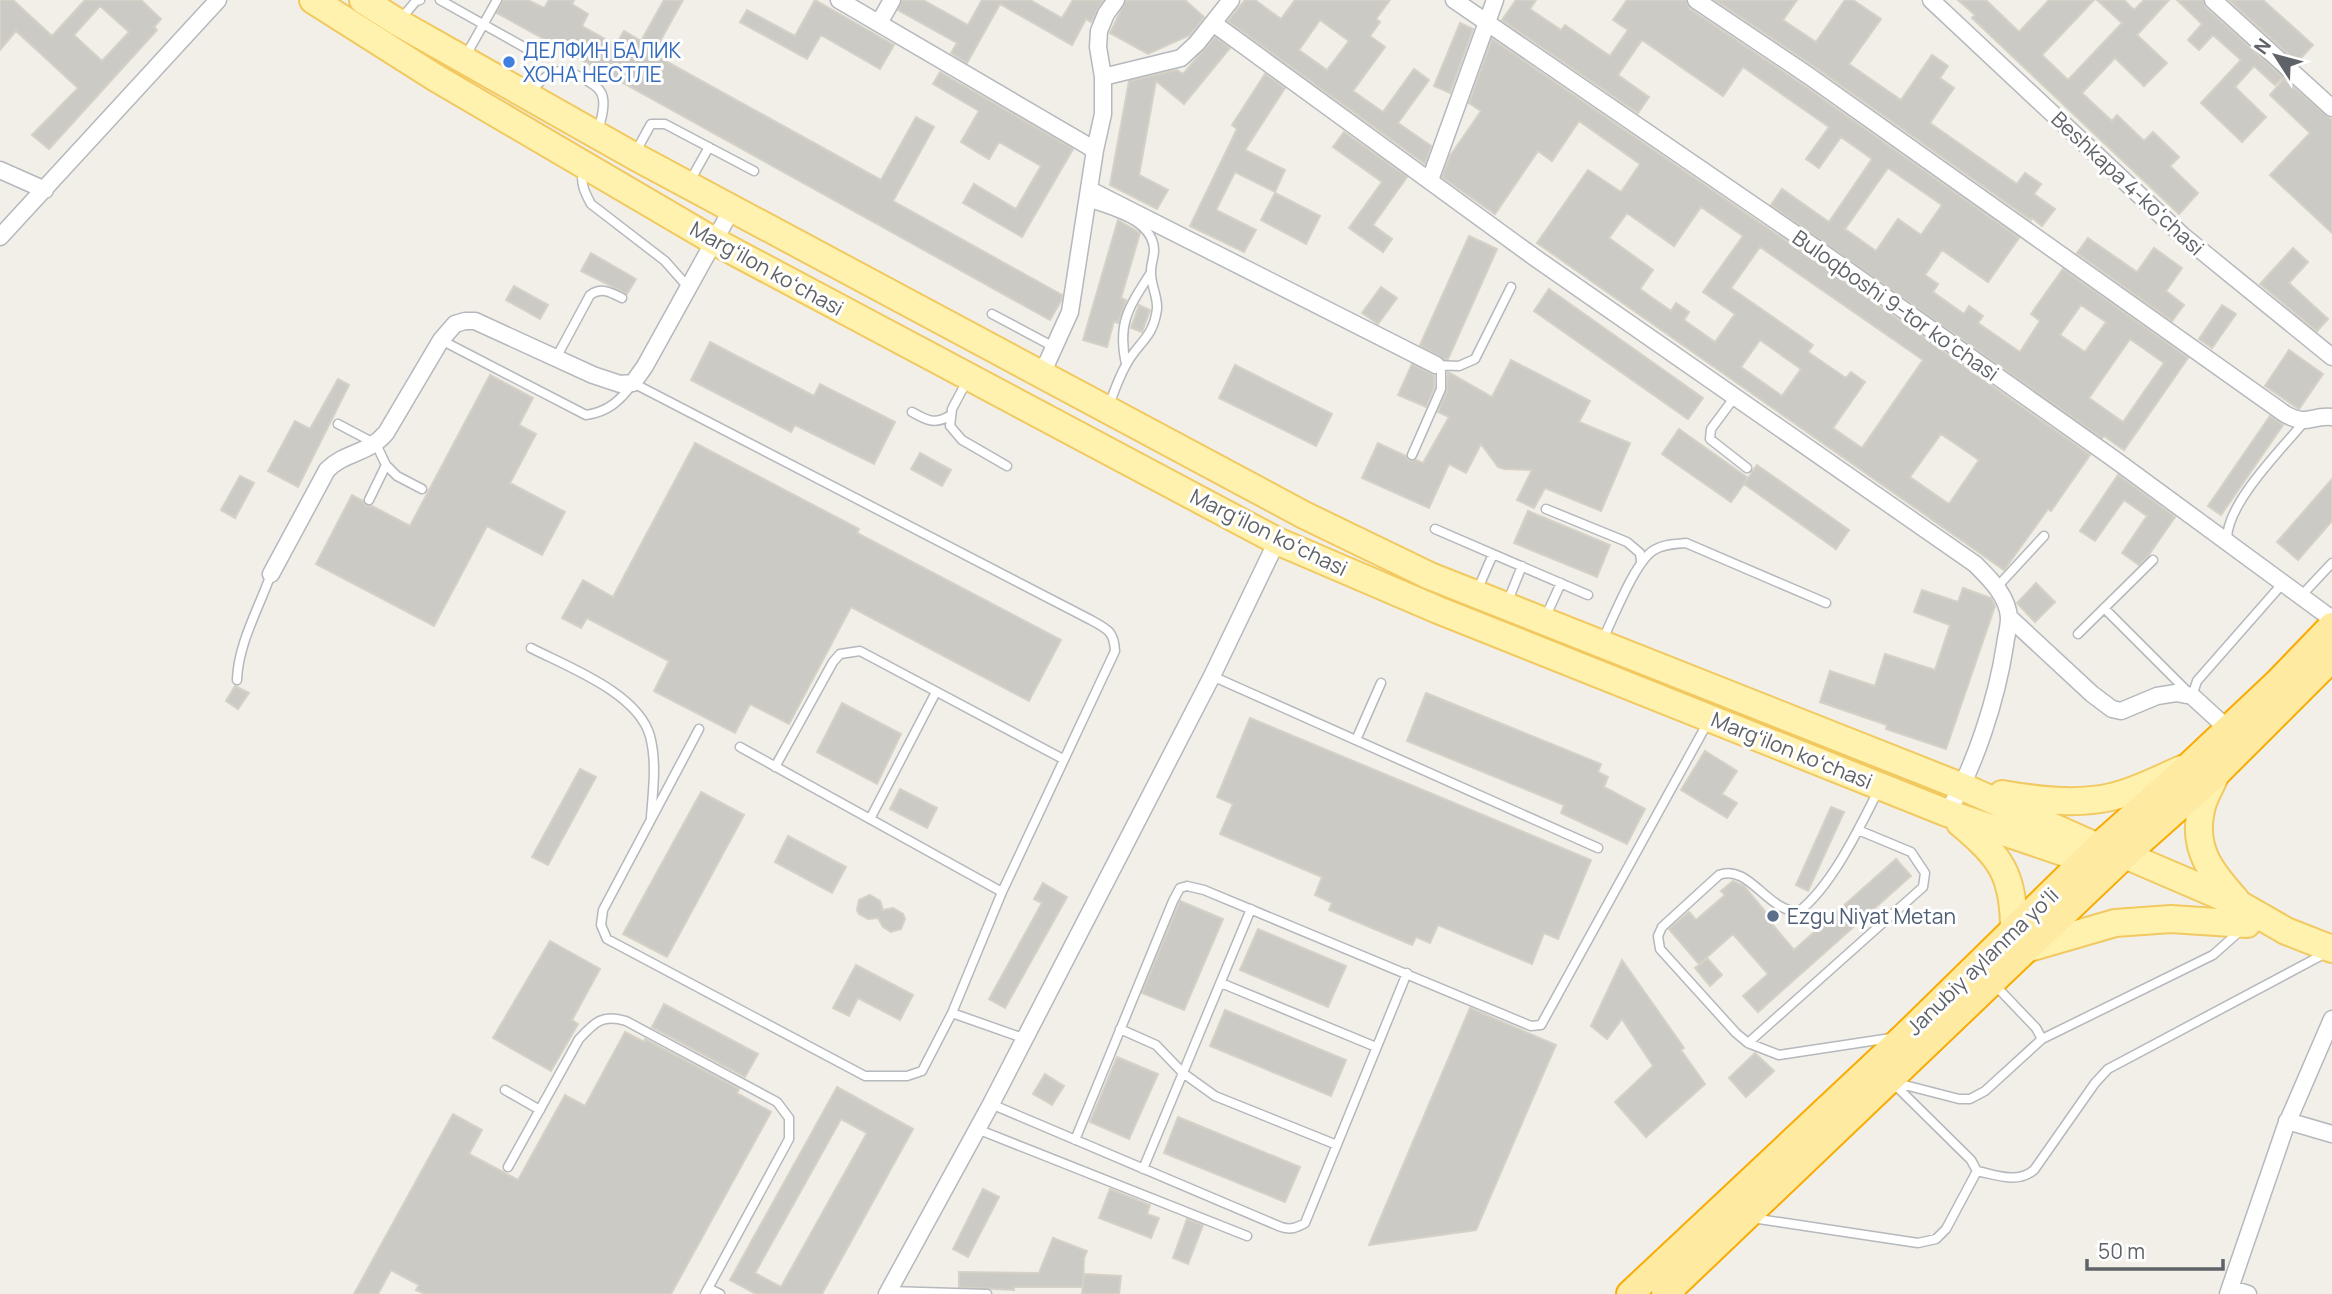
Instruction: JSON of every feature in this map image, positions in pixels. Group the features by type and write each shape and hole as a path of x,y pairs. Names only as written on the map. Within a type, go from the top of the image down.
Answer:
{"highway":[{"name":"Janubiy aylanma yoʻli","path":"1630,1294 1905,1036 2022,939 2105,857 2190,765 2277,684 2332,626"},
{"name":"Janubiy aylanma yoʻli","path":"2105,857 2216,774 2332,657"},
{"name":"Janubiy aylanma yoʻli","path":"1665,1294 1993,983 2022,939"}],"main road":[{"name":"Margʻilon koʻchasi","path":"313,0 436,78 714,240 1277,541 1438,610 1947,813 2105,857"},
{"name":"Margʻilon koʻchasi","path":"363,0 634,156 1304,516 1430,576 1963,787 2105,857 2243,914 2272,931 2287,931 2332,950"},
{"path":"1963,787 2033,799 2111,797 2190,765"},
{"path":"2216,774 2201,810 2199,839 2208,868 2243,914"},
{"path":"1947,813 1996,856 2009,878 2022,939 2115,923 2243,914"}],"street":[{"path":"0,237 218,0"},
{"path":"839,0 1095,150"},
{"path":"879,23 892,0"},
{"path":"1041,376 1070,312 1103,114 1104,77 1098,47 1099,31 1116,0"},
{"path":"1104,77 1181,58 1231,0"},
{"name":"Buloqboshi 9-tor koʻchasi","path":"1454,0 1823,253 2103,451 2332,620"},
{"path":"1430,180 1495,0"},
{"path":"1696,0 1809,76 2274,406 2304,422 2325,416 2332,417"},
{"name":"Beshkapa 4-koʻchasi","path":"1931,0 2182,235 2332,357"},
{"path":"2213,0 2332,108"},
{"path":"1213,23 1534,257 1975,564 1997,587 2009,617 2092,694 2112,709 2121,711 2157,696 2176,693 2192,696 2228,729"},
{"path":"0,170 45,190"},
{"path":"1089,196 1436,365"},
{"path":"271,575 327,470 336,461 376,444 386,433 441,340 455,324 475,321 620,384 633,383 733,207"},
{"path":"888,1292 991,1104 1212,676 1277,541"},
{"path":"1947,813 1963,787 1994,695 2009,617"},
{"path":"2248,1294 2229,1291 2287,1121 2332,1019"},
{"path":"2287,1121 2332,1134"}],"lane":[{"path":"399,23 416,1 420,0"},
{"path":"440,0 538,55"},
{"path":"464,60 497,0"},
{"path":"527,95 552,72 571,72 598,87 603,97 603,112 597,135"},
{"path":"634,156 651,124 657,123 664,124 754,172"},
{"path":"689,184 709,147"},
{"path":"585,164 582,177 585,193 591,204 665,261 688,287"},
{"path":"1089,196 1144,227 1153,243 1150,274 1132,302 1124,322 1122,340 1126,364"},
{"path":"1107,411 1126,364 1146,339 1155,317 1157,304 1150,274"},
{"path":"1436,365 1459,366 1475,359 1511,287"},
{"path":"556,358 590,295 596,290 605,290 622,298"},
{"path":"992,314 1054,347"},
{"path":"441,340 586,415 599,413 613,405 633,383 1107,629 1115,638 1115,651 1062,759 1002,892 952,1013 922,1071 907,1076 864,1076 607,939 601,925 603,910 699,729"},
{"path":"1412,454 1441,389 1441,371 1436,365"},
{"path":"912,412 933,422 941,422 949,416 970,377"},
{"path":"1734,397 1709,434 1714,443 1747,468"},
{"path":"949,416 950,426 962,440 1007,466"},
{"path":"2227,542 2227,529 2235,507 2304,422"},
{"path":"338,424 376,444 386,466 397,476 422,489"},
{"path":"369,500 386,466"},
{"path":"1546,509 1627,542 1640,553 1641,561"},
{"path":"1435,529 1588,595"},
{"path":"1997,587 2043,536"},
{"path":"1601,643 1641,561 1652,551 1667,544 1686,543 1826,603"},
{"path":"1476,594 1493,554"},
{"path":"2078,634 2153,560"},
{"path":"2301,596 2332,563"},
{"path":"1505,606 1522,566"},
{"path":"237,680 237,666 243,647 271,575"},
{"path":"1544,621 1561,583"},
{"path":"2104,608 2192,696 2197,681 2283,583"},
{"path":"531,648 618,694 641,718 649,734 653,754 651,820"},
{"path":"775,767 832,662 841,654 860,651 1062,759"},
{"path":"1212,676 1598,848"},
{"path":"1356,740 1381,683"},
{"path":"870,819 936,692"},
{"path":"1075,1140 1180,888 1187,886 1204,890 1407,972 1531,1026 1541,1025 1711,718"},
{"path":"740,747 1002,892"},
{"path":"1881,786 1858,830 1814,901 1798,912 1785,911 1738,873 1728,871 1719,874 1662,926 1658,936 1660,949 1748,1043 1779,1055 1905,1036"},
{"path":"1748,1043 1923,887 1925,873 1911,852 1858,830"},
{"path":"1143,1169 1251,909"},
{"path":"1891,1081 1959,1100 1970,1100 1985,1091 2042,1040 2213,956 2243,914"},
{"path":"1891,1081 1971,1160 1977,1171 2016,1179 2027,1176 2108,1069 2332,950"},
{"path":"991,1104 1289,1229 1305,1223 1407,972"},
{"path":"1221,983 1376,1047"},
{"path":"1993,983 2036,1028 2042,1040"},
{"path":"952,1013 1023,1038"},
{"path":"508,1167 579,1038 593,1024 606,1018 626,1021 777,1102 789,1118 789,1139 706,1291 720,1294"},
{"path":"1120,1029 1156,1045 1183,1073 1215,1096 1337,1145"},
{"path":"505,1090 540,1110"},
{"path":"977,1129 1247,1236"},
{"path":"1746,1217 1918,1243 1936,1239 1946,1228 1977,1171"},
{"path":"888,1292 987,1294"}],"building":[{"path":"0,0 13,0 52,36 85,0 141,0 161,19 154,27 157,30 49,149 32,135 78,88 16,31 0,50","holes":["100,6 129,32 102,61 74,35"]},
{"path":"503,0 528,0 544,8 549,0 574,0 572,4 588,14 582,26 616,45 624,31 641,41 664,0 683,0 653,54 881,180 916,117 934,127 893,201 1062,295 1061,301 1050,320 497,13"},
{"path":"815,0 894,45 880,69 821,35 807,59 740,22 747,10 795,36"},
{"path":"902,0 923,0 968,25 982,0 1030,0 1062,18 1073,0 1103,0 1091,22 1086,19 1072,45 1000,4 967,63 951,53 957,43 898,10"},
{"path":"1126,0 1185,0 1204,17 1190,35 1148,54 1110,33"},
{"path":"1245,0 1255,0 1281,19 1295,0 1390,0 1376,19 1380,22 1370,36 1385,47 1353,91 1383,112 1414,69 1429,80 1398,123 1431,146 1425,164 1228,21","holes":["1320,20 1349,41 1327,70 1299,50"]},
{"path":"1516,0 1536,0 1530,9 1561,30 1565,25 1610,56 1628,30 1613,20 1627,0 1686,0 1690,9 1803,85 2019,238 1988,282 1942,250 1925,275 1938,284 1933,292 1964,314 1969,306 1983,316 1978,323 2020,352 2040,321 2031,314 2063,269 2188,358 2124,450 2104,436 2102,438 1771,205 1782,189 1829,222 1872,159 1841,137 1819,168 1806,159 1829,127 1743,67 1723,96 1642,40 1618,75 1649,97 1638,113 1502,20","holes":["1888,168 1942,205 1921,235 1898,219 1876,251 1845,229","2081,305 2106,322 2085,352 2060,335","2130,339 2164,363 2123,422 2089,398"]},
{"path":"1715,0 1797,0 1783,20 1816,42 1845,0 1853,0 1881,19 1849,64 1901,100 1932,55 1948,66 1940,78 1954,88 1930,123 2017,184 2025,173 2041,184 2034,194 2055,209 2042,226 2032,218 2031,220 1815,67"},
{"path":"1958,0 1986,0 2019,32 2049,0 2094,0 2042,55 2068,80 2122,23 2097,0 2124,0 2134,10 2144,0 2169,0 2137,35 2167,63 2144,86 2115,58 2082,93 2112,121 2117,115 2144,141 2153,132 2179,157 2170,166 2198,193 2179,214 1972,18 1975,15"},
{"path":"2177,0 2203,0 2206,8 2283,77 2275,85 2254,66 2235,87 2266,117 2242,142 2201,103 2241,60 2213,35 2199,50 2188,40 2202,24"},
{"path":"2229,0 2263,0 2313,45 2297,62"},
{"path":"1460,23 1473,29 1450,93 1434,86"},
{"path":"1215,37 1230,48 1184,104 1156,81 1139,175 1168,190 1157,209 1110,185 1129,81 1177,70 1183,74"},
{"path":"1492,39 1817,262 2090,455 2051,511 2048,509 2004,570 1537,243 1588,170 1621,192 1640,164 1579,121 1552,161 1538,151 1495,214 1442,177 1450,156 1481,111 1469,103","holes":["1701,207 1743,236 1703,292 1735,314 1715,342 1684,320 1689,312 1676,303 1671,311 1640,289 1653,270 1609,238 1627,213 1674,246","1760,247 1923,360 1862,448 1833,428 1865,382 1851,372 1846,378 1808,352 1813,345 1731,288","1760,340 1801,369 1782,396 1741,367","1941,434 1979,460 1949,504 1910,477"]},
{"path":"940,72 1073,149 1022,237 963,203 974,184 1016,209 1041,166 999,142 989,159 961,142 979,111 933,84"},
{"path":"1265,74 1285,88 1245,150 1285,170 1275,192 1235,172 1216,210 1256,230 1244,252 1190,226 1237,129 1232,125"},
{"path":"2284,79 2332,120 2332,233 2270,175 2310,133 2270,95"},
{"path":"1344,132 1407,177 1373,225 1392,239 1383,252 1349,228 1382,182 1333,147"},
{"path":"1275,193 1320,216 1306,244 1261,220"},
{"path":"1118,220 1140,233 1121,298 1126,300 1118,323 1114,321 1107,347 1083,340"},
{"path":"1469,236 1497,249 1448,359 1444,359 1420,345"},
{"path":"2088,238 2137,272 2154,248 2182,268 2166,291 2184,305 2172,321 2077,253"},
{"path":"2293,248 2308,262 2289,283 2328,319 2317,331 2260,284"},
{"path":"591,253 636,279 627,294 581,271"},
{"path":"514,286 548,305 540,319 506,300"},
{"path":"1381,287 1397,298 1378,324 1362,313"},
{"path":"1549,289 1703,398 1688,419 1534,311"},
{"path":"1139,305 1150,310 1142,332 1131,328"},
{"path":"2222,305 2236,314 2212,348 2199,339"},
{"path":"710,342 814,396 820,384 895,422 874,464 795,425 791,432 691,380"},
{"path":"2289,350 2323,374 2299,409 2265,386"},
{"path":"1511,360 1590,401 1579,422 1630,443 1601,511 1545,488 1534,508 1517,500 1532,470 1498,467 1481,444 1466,473 1449,464 1429,508 1362,478 1378,443 1406,456 1409,461 1423,463 1449,417 1438,412 1447,391 1448,372 1492,397"},
{"path":"1412,364 1434,375 1434,388 1426,407 1398,395"},
{"path":"1235,365 1332,414 1316,446 1219,398"},
{"path":"490,375 533,398 519,425 536,434 510,483 565,512 542,555 487,526 434,626 316,564 352,495 366,506 372,506 410,526"},
{"path":"338,379 349,385 298,487 268,471 295,421 310,429"},
{"path":"2270,416 2283,425 2221,515 2208,506"},
{"path":"1679,429 1748,478 1731,502 1662,454"},
{"path":"695,443 859,529 857,533 1061,640 1029,701 851,607 789,724 750,704 735,733 654,691 669,661 587,618 581,628 562,618 583,580 613,597"},
{"path":"920,453 951,470 942,486 911,469"},
{"path":"1757,465 1849,530 1836,549 1744,484"},
{"path":"2118,475 2175,517 2139,565 2122,553 2147,516 2124,500 2095,541 2080,531"},
{"path":"240,476 254,483 235,518 221,510"},
{"path":"2332,479 2332,521 2298,560 2277,542"},
{"path":"1528,511 1610,545 1597,577 1514,543"},
{"path":"2036,583 2055,602 2035,622 2017,603"},
{"path":"1963,588 1991,598 1995,606 1946,749 1886,729 1887,725 1820,702 1830,671 1875,686 1885,654 1935,670 1950,625 1914,612 1922,590 1958,602"},
{"path":"235,686 249,693 238,709 226,701"},
{"path":"1426,693 1601,764 1598,772 1608,777 1604,787 1645,809 1627,844 1561,813 1564,805 1407,741"},
{"path":"842,703 901,734 877,784 817,752"},
{"path":"1250,718 1591,860 1558,939 1544,933 1532,964 1438,925 1430,943 1416,937 1412,945 1329,910 1332,903 1315,895 1322,877 1220,834 1233,804 1217,797"},
{"path":"1705,751 1737,771 1722,794 1737,803 1727,818 1681,790"},
{"path":"580,769 596,777 548,865 532,857"},
{"path":"900,789 937,808 927,828 890,809"},
{"path":"701,792 744,815 667,957 623,934"},
{"path":"1831,807 1844,812 1808,891 1796,885"},
{"path":"788,836 846,867 832,893 775,862"},
{"path":"1896,859 1911,876 1758,1012 1743,996 1768,974 1733,934 1699,964 1669,929 1689,912 1696,920 1725,895 1721,891 1733,881 1744,886 1794,950"},
{"path":"1043,883 1067,897 1005,1008 989,999 1042,903 1034,899"},
{"path":"870,895 880,901 883,910 893,908 903,914 905,919 901,929 891,932 883,927 878,918 868,919 859,914 859,900"},
{"path":"1180,901 1223,919 1184,1010 1142,993"},
{"path":"1258,929 1346,966 1328,1007 1240,970"},
{"path":"550,941 600,969 572,1020 578,1024 551,1071 493,1038"},
{"path":"1707,958 1722,975 1710,986 1695,968"},
{"path":"1622,960 1684,1048 1681,1050 1705,1084 1646,1137 1615,1102 1653,1066 1622,1019 1607,1039 1591,1026"},
{"path":"856,965 913,995 900,1020 858,998 849,1016 833,1008"},
{"path":"664,1004 758,1054 745,1077 652,1027"},
{"path":"1470,1008 1556,1045 1476,1230 1369,1245"},
{"path":"1225,1010 1346,1060 1331,1096 1210,1046"},
{"path":"625,1032 644,1042 645,1039 739,1089 737,1093 771,1112 671,1294 425,1294 416,1290 419,1285 391,1270 378,1294 354,1294 453,1114 482,1130 469,1154 518,1180 565,1095 585,1106"},
{"path":"1755,1053 1774,1071 1746,1097 1729,1078"},
{"path":"1117,1057 1158,1074 1129,1139 1090,1122"},
{"path":"1045,1074 1064,1086 1052,1105 1033,1094"},
{"path":"837,1087 913,1129 822,1294 756,1294 730,1280","holes":["841,1119 867,1133 781,1287 755,1273"]},
{"path":"1178,1117 1300,1167 1285,1202 1164,1153"},
{"path":"983,1189 999,1197 968,1257 953,1249"},
{"path":"1110,1189 1150,1205 1147,1214 1159,1218 1151,1238 1099,1218"},
{"path":"1187,1219 1203,1225 1188,1264 1173,1258"},
{"path":"1053,1238 1087,1251 1084,1258 1083,1287 1014,1287 1014,1290 959,1287 959,1272 1039,1273"},
{"path":"1084,1274 1121,1276 1119,1294 1082,1294"}],"place":[{"name":"ДЕЛФИН БАЛИК ХОНА НЕСТЛЕ","path":"509,62"},
{"name":"Ezgu Niyat Metan","path":"1773,916"}]}
